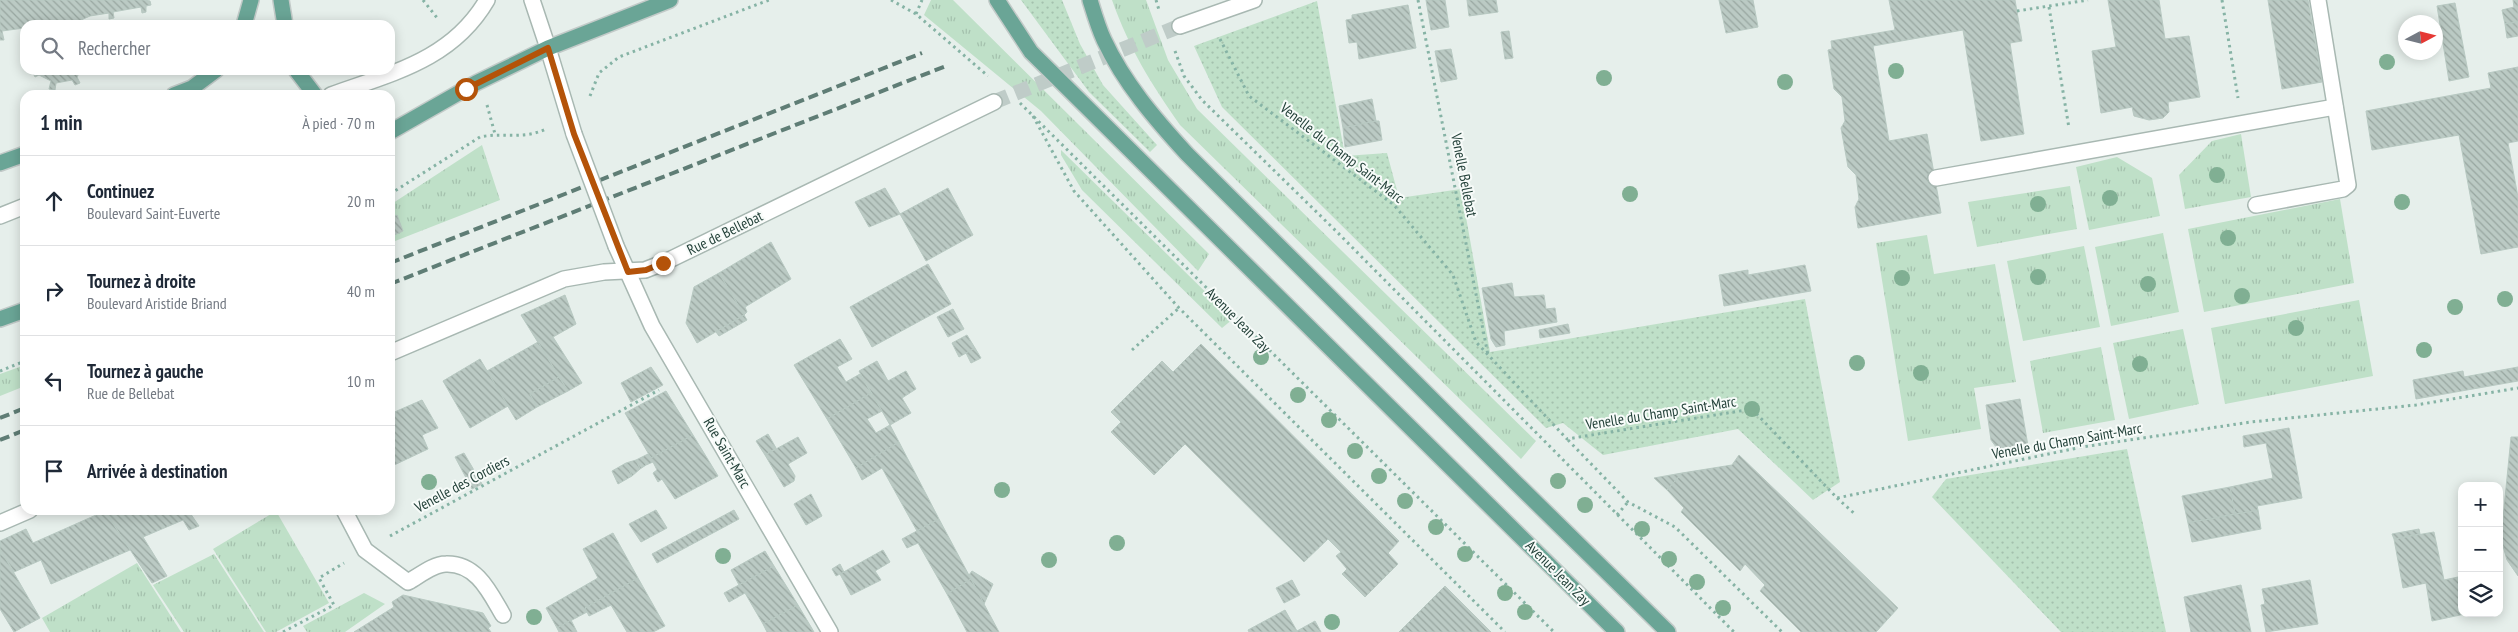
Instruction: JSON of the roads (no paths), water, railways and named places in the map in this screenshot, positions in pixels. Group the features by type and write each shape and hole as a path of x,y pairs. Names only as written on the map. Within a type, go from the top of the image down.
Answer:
{"main road":[{"path":"245,20 251,0"},
{"path":"281,0 284,20"},
{"path":"395,129 476,83 548,48 670,0"},
{"name":"Avenue Jean Zay","path":"997,0 1031,52 1617,632"},
{"path":"1090,0 1103,40 1123,75 1144,106 1186,154 1668,632"},
{"path":"187,90 209,75"},
{"path":"300,75 311,90"},
{"path":"0,163 20,156"},
{"path":"0,319 20,312"}],"street":[{"path":"395,72 422,62 454,40 477,17 487,0"},
{"name":"Rue Saint-Marc","path":"532,0 568,118 616,246 652,326 830,632"},
{"path":"1180,26 1254,0"},
{"path":"2256,205 2346,188 2348,184 2318,0"},
{"path":"345,90 386,75"},
{"name":"Rue de Bellebat","path":"395,350 564,279 604,272 646,270 663,263 994,102"},
{"path":"1936,178 2334,107"},
{"path":"0,216 20,208"},
{"path":"0,523 20,514"},
{"path":"347,515 366,550 408,582 434,567 445,564 461,566 474,573 486,586 503,615"}],"tunnel":[{"path":"994,102 1180,26"}],"railway":[{"path":"395,261 922,53"},
{"path":"395,282 946,66"},
{"path":"0,418 20,410"},
{"path":"0,440 20,432"}]}
